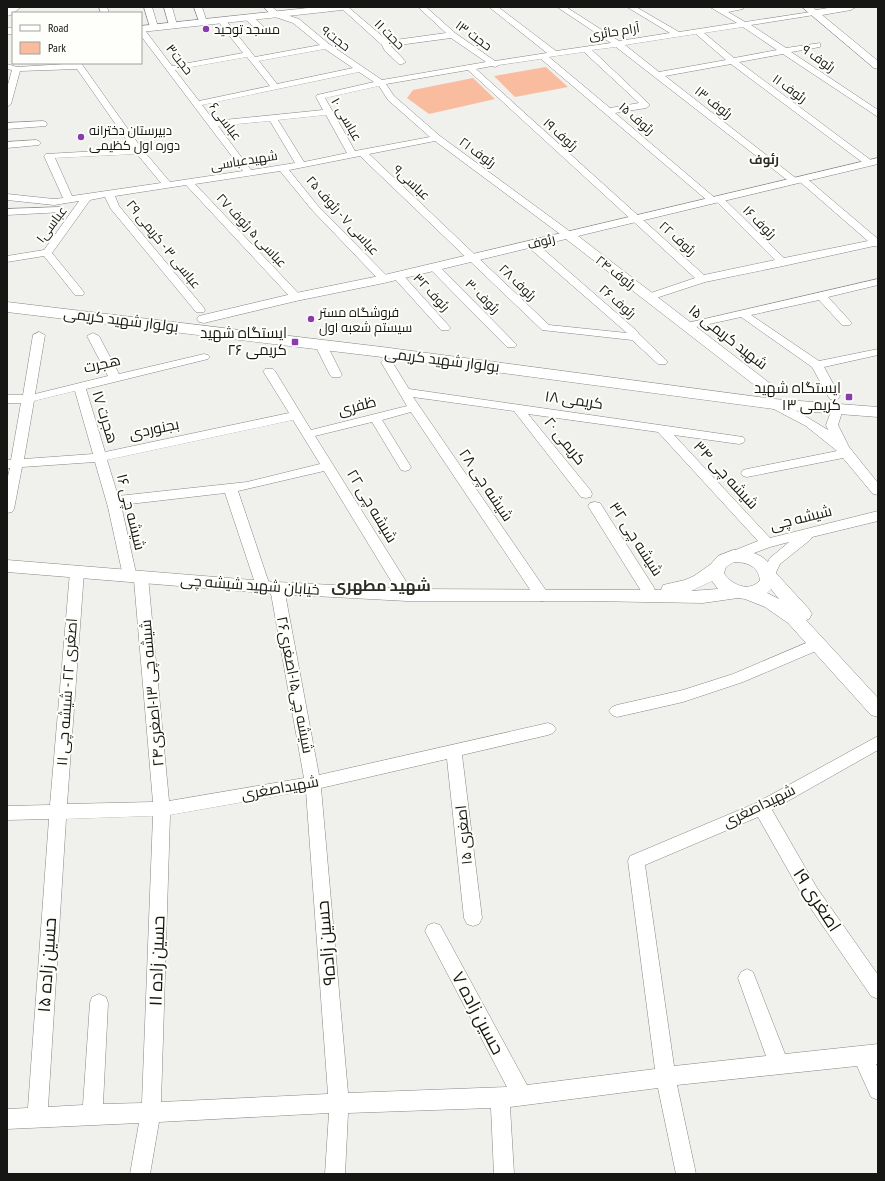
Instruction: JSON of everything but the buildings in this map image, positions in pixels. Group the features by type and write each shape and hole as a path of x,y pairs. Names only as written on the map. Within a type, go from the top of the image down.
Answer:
{"main road":[{"path":"7,13 16,7"},
{"name":"بولوار شهید کریمی","path":"7,296 322,345 773,397 836,402 878,399"},
{"name":"بولوار شهید کریمی","path":"7,307 111,313 202,315 515,357 773,397"},
{"name":"بولوار شهید کریمی","path":"836,402 878,412"}],"street":[{"path":"148,7 154,27"},
{"path":"168,7 173,25"},
{"path":"198,7 203,22"},
{"path":"268,7 275,14"},
{"path":"142,30 154,27 343,7"},
{"name":"حجت ۱۱","path":"343,7 386,44 388,49 402,62"},
{"name":"حجت ۱۳","path":"422,7 452,35 496,64"},
{"path":"493,7 554,54"},
{"name":"رئوف ۱۳","path":"561,7 618,44 798,180 877,243"},
{"path":"631,7 678,35"},
{"path":"718,9 740,7"},
{"name":"آرام حائری","path":"320,97 381,83 744,24 810,10 851,7"},
{"name":"رئوف ۹","path":"718,9 786,51 878,114"},
{"path":"810,10 878,66"},
{"name":"حجت۹","path":"275,14 296,21 326,46 381,83"},
{"path":"248,17 265,33"},
{"path":"221,20 275,87"},
{"name":"حجت۳","path":"142,31 197,104"},
{"name":"رئوف ۱۱","path":"697,31 732,62 874,162"},
{"path":"386,44 452,35"},
{"path":"142,45 151,44"},
{"path":"658,75 817,45"},
{"path":"170,69 326,46"},
{"path":"586,49 646,105 609,111"},
{"name":"رئوف ۱۵","path":"543,56 716,200"},
{"path":"7,66 16,69 78,64 140,151 168,185"},
{"name":"رئوف ۱۹","path":"470,68 636,219"},
{"path":"7,104 16,69"},
{"path":"197,104 359,69"},
{"name":"رئوف ۲۱","path":"381,83 391,98 437,138 568,235"},
{"name":"عباسی ۱۰","path":"320,97 328,112 357,153"},
{"name":"عباسی۶","path":"197,104 249,173"},
{"path":"212,124 328,112"},
{"path":"273,118 301,165"},
{"path":"7,126 43,124"},
{"name":"شهیدعباسی","path":"7,197 54,202 86,198 301,165 437,138"},
{"path":"7,145 36,143"},
{"path":"69,200 49,156 140,151"},
{"name":"عباسی۹","path":"357,153 446,231 473,258"},
{"name":"رئوف","path":"202,315 384,280 874,162"},
{"name":"عباسی ۷ - رئوف ۲۵","path":"283,168 315,208 384,280"},
{"name":"عباسی ۵ رئوف ۲۷","path":"188,182 296,297"},
{"name":"عباسی ۳ - کریمی ۲۹","path":"109,194 114,207 202,315"},
{"name":"عباسی۱","path":"7,259 47,254 86,198"},
{"name":"رئوف ۱۶","path":"716,200 783,263"},
{"path":"7,212 79,209"},
{"name":"رئوف ۲۲","path":"636,219 702,278"},
{"name":"رئوف ۲۴","path":"568,235 665,309"},
{"path":"649,297 702,278 877,243"},
{"name":"رئوف ۲۶","path":"531,244 633,333 633,335 630,337 550,330 542,326"},
{"path":"47,254 78,293"},
{"name":"رئوف ۲۸","path":"473,258 542,326"},
{"name":"رئوف ۳۰","path":"434,267 512,345"},
{"name":"رئوف ۳۲","path":"398,276 445,328"},
{"path":"687,326 878,282"},
{"path":"821,296 846,323"},
{"name":"شهید کریمی ۱۵","path":"665,309 773,397"},
{"path":"743,314 817,365 836,402 832,425 845,451"},
{"path":"7,508 12,463 28,399 39,335"},
{"path":"633,335 662,362"},
{"path":"93,336 115,378"},
{"path":"322,345 336,375"},
{"path":"817,365 878,352"},
{"name":"هجرت","path":"7,399 28,399 204,357"},
{"name":"شیشه چی ۲۸","path":"387,362 414,408 542,596"},
{"name":"شیشه چی ۲۲","path":"270,371 407,595"},
{"name":"هجرت ۱۷","path":"79,386 101,457"},
{"name":"کریمی ۱۸","path":"404,392 739,440"},
{"path":"773,397 824,431 845,451 878,491"},
{"name":"ظفری","path":"309,434 414,408"},
{"name":"کریمی ۲۰","path":"518,409 586,494"},
{"name":"بجنوردی","path":"12,463 101,457 297,415"},
{"path":"375,418 405,467"},
{"name":"شیشه چی ۳۴","path":"662,429 766,543"},
{"path":"747,473 845,451"},
{"name":"شیشه چی ۱۶","path":"101,457 135,576"},
{"path":"113,501 247,486 328,466"},
{"name":"شیشه چی۱۵-اصغری۲۶","path":"230,488 270,587 313,783"},
{"name":"شیشه چی ۳۲","path":"595,506 648,590"},
{"name":"شیشه چی","path":"733,556 766,543 878,516"},
{"path":"742,592 758,591 763,588 775,561 810,533"},
{"path":"878,706 833,648 768,575 763,566 752,559 733,556 722,560 716,568 716,573 721,582 732,590 765,598 782,608 818,644 878,710"},
{"name":"خیابان شهید شیشه چی","path":"7,566 270,587 407,595 589,595 703,597 742,592"},
{"name":"خیابان شهید شیشه چی","path":"589,595 689,586 700,581 716,568"},
{"name":"اصغری ۲۲ - شیشه چی ۱۱","path":"58,812 76,572"},
{"name":"شیشه چی ۱۳-اصغری۲۴","path":"135,576 162,809"},
{"path":"617,711 697,692 738,678 818,644"},
{"name":"شهیداصغری","path":"7,813 162,809 313,783 548,729"},
{"name":"شهیداصغری","path":"666,1077 636,861 762,808 878,742"},
{"name":"اصغری ۱۵","path":"454,751 473,918"},
{"name":"حسین زاده۹","path":"313,783 339,1103 335,1174"},
{"name":"اصغری ۱۹","path":"762,808 811,894 878,990"},
{"name":"حسین زاده ۱۱","path":"140,1174 151,1113 162,809"},
{"name":"حسین زاده ۱۵","path":"37,1118 58,812"},
{"name":"حسین زاده ۷","path":"434,931 522,1095"},
{"path":"747,978 779,1065"},
{"path":"92,1115 99,1002"},
{"path":"7,1119 339,1103 500,1098 666,1077 870,1055 878,1090"},
{"path":"666,1077 686,1174"},
{"path":"500,1098 504,1174"}],"green space":[{"path":"546,67 568,87 515,97 494,76"},
{"path":"473,78 495,99 429,114 407,98 413,90"}],"place":[{"name":"مسجد توحید","path":"206,29"},
{"name":"دبیرستان دخترانه دوره اول کظیمی","path":"81,137"},
{"name":"فروشگاه مستر سیستم شعبه اول","path":"311,319"},
{"name":"ایستگاه شهید کریمی ۲۶","path":"295,342"},
{"name":"ایستگاه شهید کریمی ۱۳","path":"849,397"}],"district":[{"name":"رئوف","path":"764,159"},
{"name":"شهید مطهری","path":"381,585"}]}
